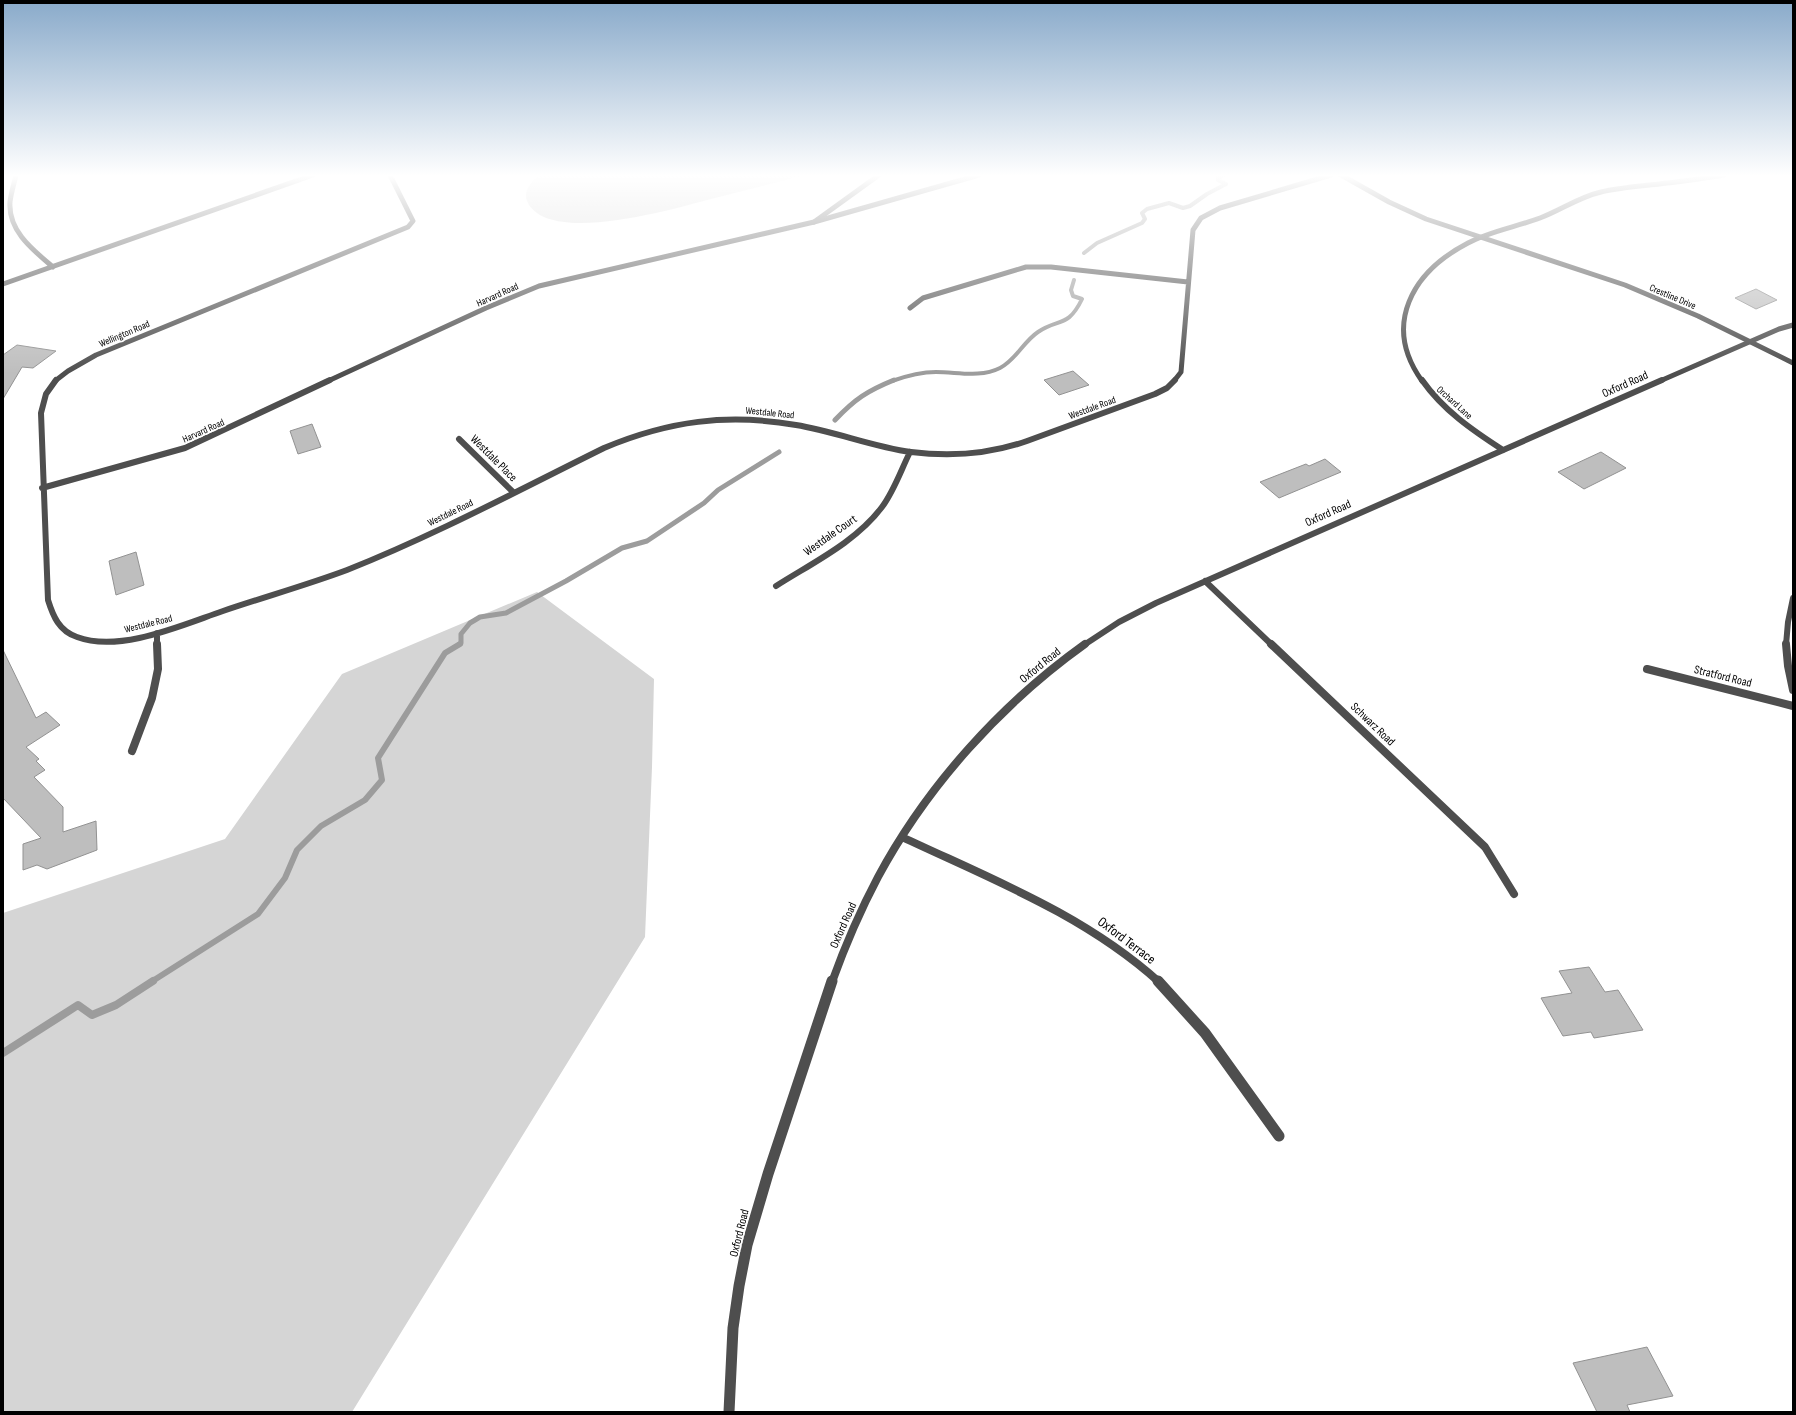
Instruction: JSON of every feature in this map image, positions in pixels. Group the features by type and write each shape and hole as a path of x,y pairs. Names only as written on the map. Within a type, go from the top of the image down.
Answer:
{"street":[{"path":"26,241 53,267"},
{"path":"3,284 127,241"},
{"name":"Wellington Road","path":"83,640 68,634 57,624 50,613 48,600 42,488 42,407 46,392 54,382 66,372 96,356 374,241"},
{"name":"Harvard Road","path":"42,488 185,448 486,308 539,286 732,241"},
{"name":"Westdale Road","path":"83,640 111,641 134,639 157,633 346,570 382,556 623,440 664,427 715,419 746,419 783,423 910,452 965,454 1007,448 1155,394 1168,388 1176,380 1181,372 1192,241"},
{"name":"Orchard Lane","path":"1473,241 1443,258 1428,270 1420,281 1411,294 1407,305 1403,337 1406,351 1429,391 1454,415 1503,450"},
{"name":"Crestline Drive","path":"1490,241 1618,282 1712,322 1793,363"},
{"path":"910,308 923,298 1026,267 1050,267 1188,282"},
{"name":"Oxford Road","path":"729,1412 731,1347 737,1295 747,1245 764,1184 841,957 863,908 902,837 933,791 962,756 995,721 1052,669 1112,626 1156,603 1205,580 1793,324"},
{"name":"Westdale Place","path":"460,439 513,492"},
{"name":"Westdale Court","path":"776,586 865,525 881,508 889,496 910,452"},
{"name":"Schwarz Road","path":"1205,580 1485,847 1514,894"},
{"path":"1793,598 1786,625 1787,666 1793,690"},
{"path":"132,751 152,698 158,669 157,633"},
{"name":"Stratford Road","path":"1647,669 1793,706"},
{"name":"Oxford Terrace","path":"902,837 1068,916 1115,945 1145,970 1195,1019 1220,1050 1279,1136"}],"shaded area":[{"path":"537,592 654,679 645,937 352,1412 3,1412 3,913 225,839 342,674"}],"building":[{"path":"1756,289 1777,300 1756,309 1735,298"},
{"path":"17,345 56,351 33,368 22,367 3,399 3,355"},
{"path":"1073,371 1089,385 1059,395 1044,380"},
{"path":"312,424 321,447 298,454 290,431"},
{"path":"1601,452 1626,468 1584,489 1558,472"},
{"path":"1325,459 1341,472 1279,498 1260,482 1306,464 1309,466"},
{"path":"136,552 144,585 116,595 109,561"},
{"path":"3,650 36,718 46,712 60,725 26,747 39,759 36,761 45,770 34,777 63,807 63,832 96,821 97,850 47,869 37,865 23,870 23,844 41,838 3,798"},
{"path":"1589,967 1605,992 1618,990 1643,1030 1594,1038 1591,1032 1563,1036 1541,998 1572,993 1559,971"},
{"path":"1647,1347 1673,1396 1627,1405 1630,1412 1597,1412 1573,1363"}],"waterway":[{"path":"1084,253 1101,241"},
{"path":"892,381 908,376 936,372 969,374 985,373 1006,365 1033,336 1045,328 1063,321 1077,308 1082,299 1073,296 1071,290 1074,280"},
{"path":"835,420 862,396 894,380"},
{"path":"458,645 461,643 461,634 470,623 480,617 506,613 566,581 622,548 647,541 704,503 718,490 779,452"},
{"path":"151,982 258,914 285,878 297,850 321,826 365,800 382,780 378,758 445,653 460,644"},
{"path":"3,1053 78,1005 92,1015 116,1005 153,981"}]}
